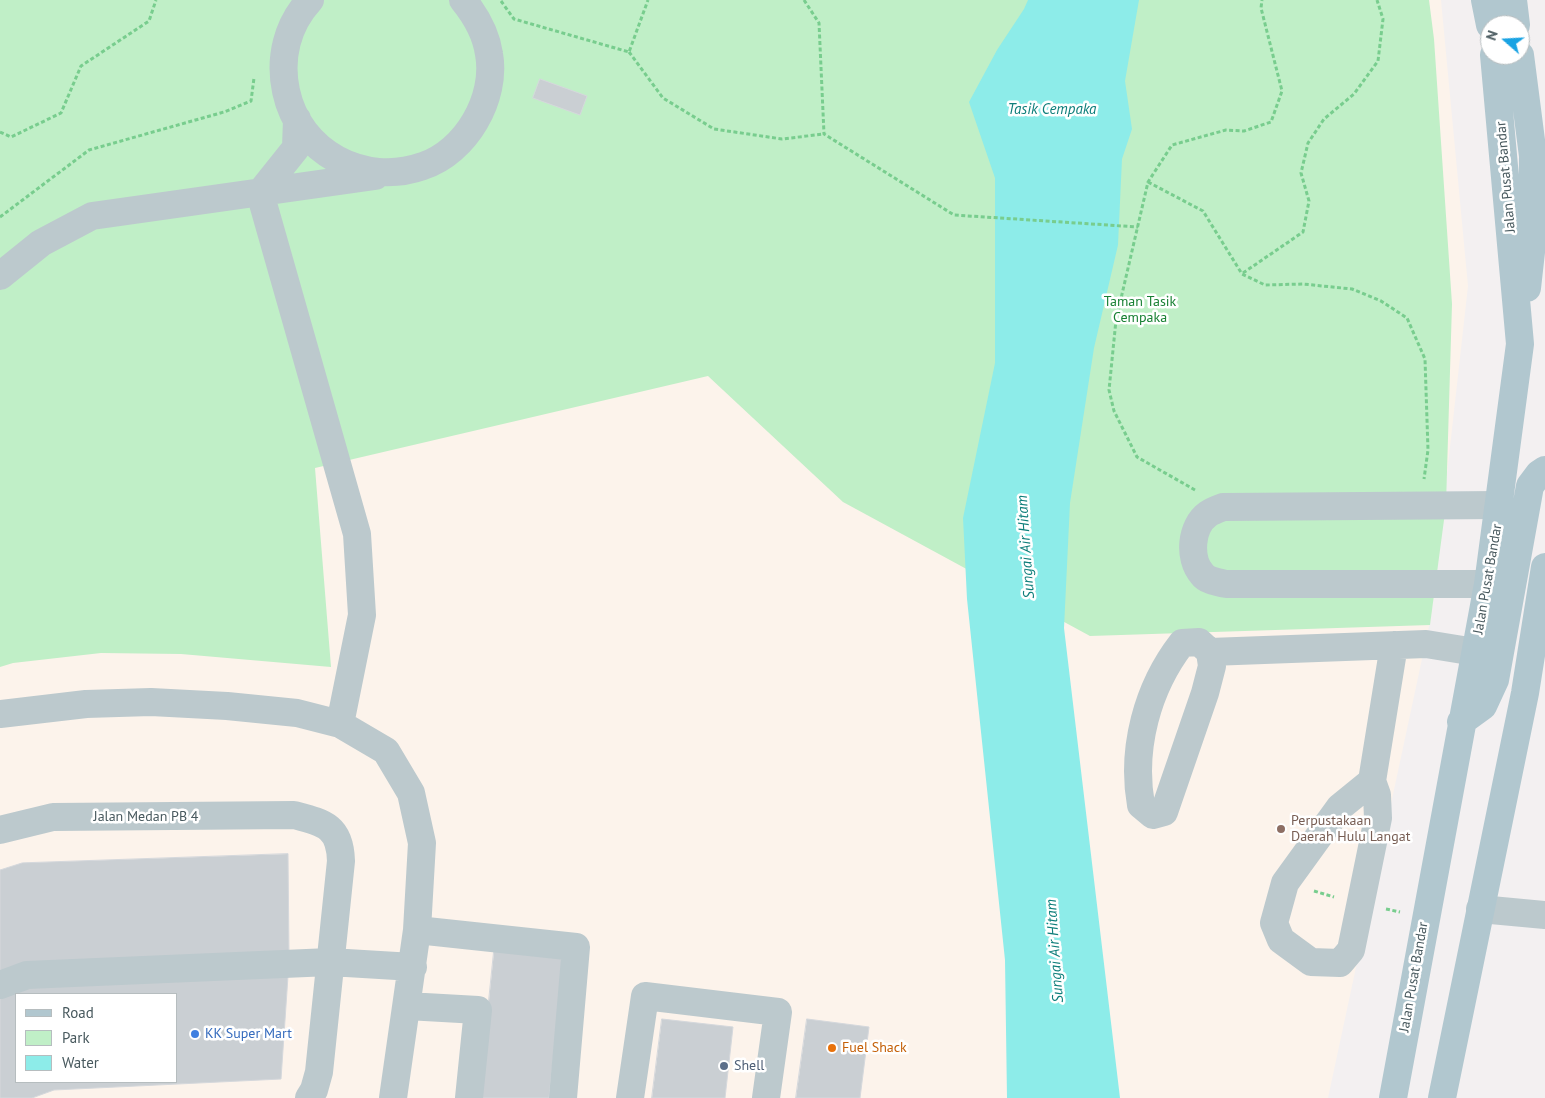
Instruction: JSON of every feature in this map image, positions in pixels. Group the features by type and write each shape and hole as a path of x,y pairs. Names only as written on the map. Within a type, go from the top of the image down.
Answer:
{"main road":[{"path":"1485,0 1488,15"},
{"path":"1513,0 1515,15"},
{"name":"Jalan Pusat Bandar","path":"1393,1098 1488,584 1520,344 1495,65"},
{"path":"1520,344 1532,243 1533,156 1521,65"},
{"path":"1461,722 1483,706 1495,680 1530,486 1538,474 1545,470"},
{"path":"1442,1098 1525,693 1545,567"}],"street":[{"path":"310,0 301,10 287,40 282,73 289,105 305,134 330,156 359,170 392,173"},
{"path":"0,276 41,243 92,216 392,173 424,166 453,149 475,124 488,91 490,54 479,20 463,0"},
{"path":"260,193 296,148 297,119"},
{"path":"260,193 357,534 362,615 340,724"},
{"path":"1488,584 1226,584 1213,581 1202,575 1194,562 1193,539 1198,526 1207,514 1223,508 1500,505"},
{"path":"1210,652 1212,666 1205,693 1164,812 1153,815 1141,805 1137,784 1140,738 1153,690 1168,660 1182,642 1199,642 1210,652 1426,644 1475,652"},
{"path":"1372,781 1340,807 1285,883 1274,923 1281,940 1311,962 1340,963 1351,950 1378,818 1377,795 1372,781 1394,645"},
{"path":"0,714 86,704 151,702 227,706 288,712 340,724 386,751 411,793 422,843 417,930 395,1096"},
{"path":"1340,807 1357,806 1369,810 1378,818"},
{"name":"Jalan Medan PB 4","path":"0,830 53,817 294,815 318,821 334,831 341,846 341,861 319,1072 314,1090 308,1098"},
{"path":"1480,909 1545,915"},
{"path":"417,930 576,946 563,1098"},
{"path":"0,985 27,975 330,962 413,967"},
{"path":"630,1098 645,996 778,1012 766,1098"},
{"path":"407,1006 478,1010 470,1098"}],"path":[{"path":"0,132 11,137 61,113 81,66 149,21 156,0"},
{"path":"500,0 514,19 629,52 663,98 714,129 782,139 824,134 954,215 1138,227"},
{"path":"629,52 648,0"},
{"path":"804,0 819,23 824,134"},
{"path":"1223,508 1137,456 1114,410 1109,390 1116,320 1148,182 1172,145 1226,130 1244,131 1270,122 1282,91 1261,8 1262,0"},
{"path":"1242,274 1303,232 1310,200 1302,173 1308,143 1324,119 1354,94 1378,61 1383,19 1378,0"},
{"path":"0,217 88,150 224,112 251,101 254,75"},
{"path":"1148,182 1203,211 1242,274 1264,285 1303,284 1352,289 1381,301 1408,318 1425,359 1428,450 1420,505"}],"shaded area":[{"path":"0,0 1441,0 1468,286 1431,617 1328,1098 0,1098"}],"green space":[{"name":"Taman Tasik Cempaka","path":"0,0 1429,0 1434,39 1452,304 1446,505 1430,625 1090,636 843,502 708,376 315,468 331,667 181,654 101,653 13,663 0,667"}],"water":[{"name":"Tasik Cempaka","path":"1028,0 1139,0 1125,81 1132,129 1122,159 1118,245 1094,348 1070,503 1064,628 1120,1098 1007,1098 1005,960 967,599 963,518 995,363 995,178 969,102 997,50"}],"building":[{"path":"540,79 587,96 580,115 533,98"},
{"path":"288,854 289,956 0,979 0,870 22,863"},
{"path":"495,942 565,949 549,1098 479,1098"},
{"path":"288,976 281,1079 54,1090 32,1098 0,1098 0,996 34,982"},
{"path":"662,1019 733,1027 725,1098 652,1098"},
{"path":"807,1019 869,1027 860,1098 796,1098"}],"place":[{"name":"Perpustakaan Daerah Hulu Langat","path":"1281,829"},
{"name":"KK Super Mart","path":"195,1034"},
{"name":"Fuel Shack","path":"832,1048"},
{"name":"Shell","path":"724,1066"}],"water label":[{"name":"Sungai Air Hitam","path":"1026,547"},
{"name":"Sungai Air Hitam","path":"1055,951"}]}
